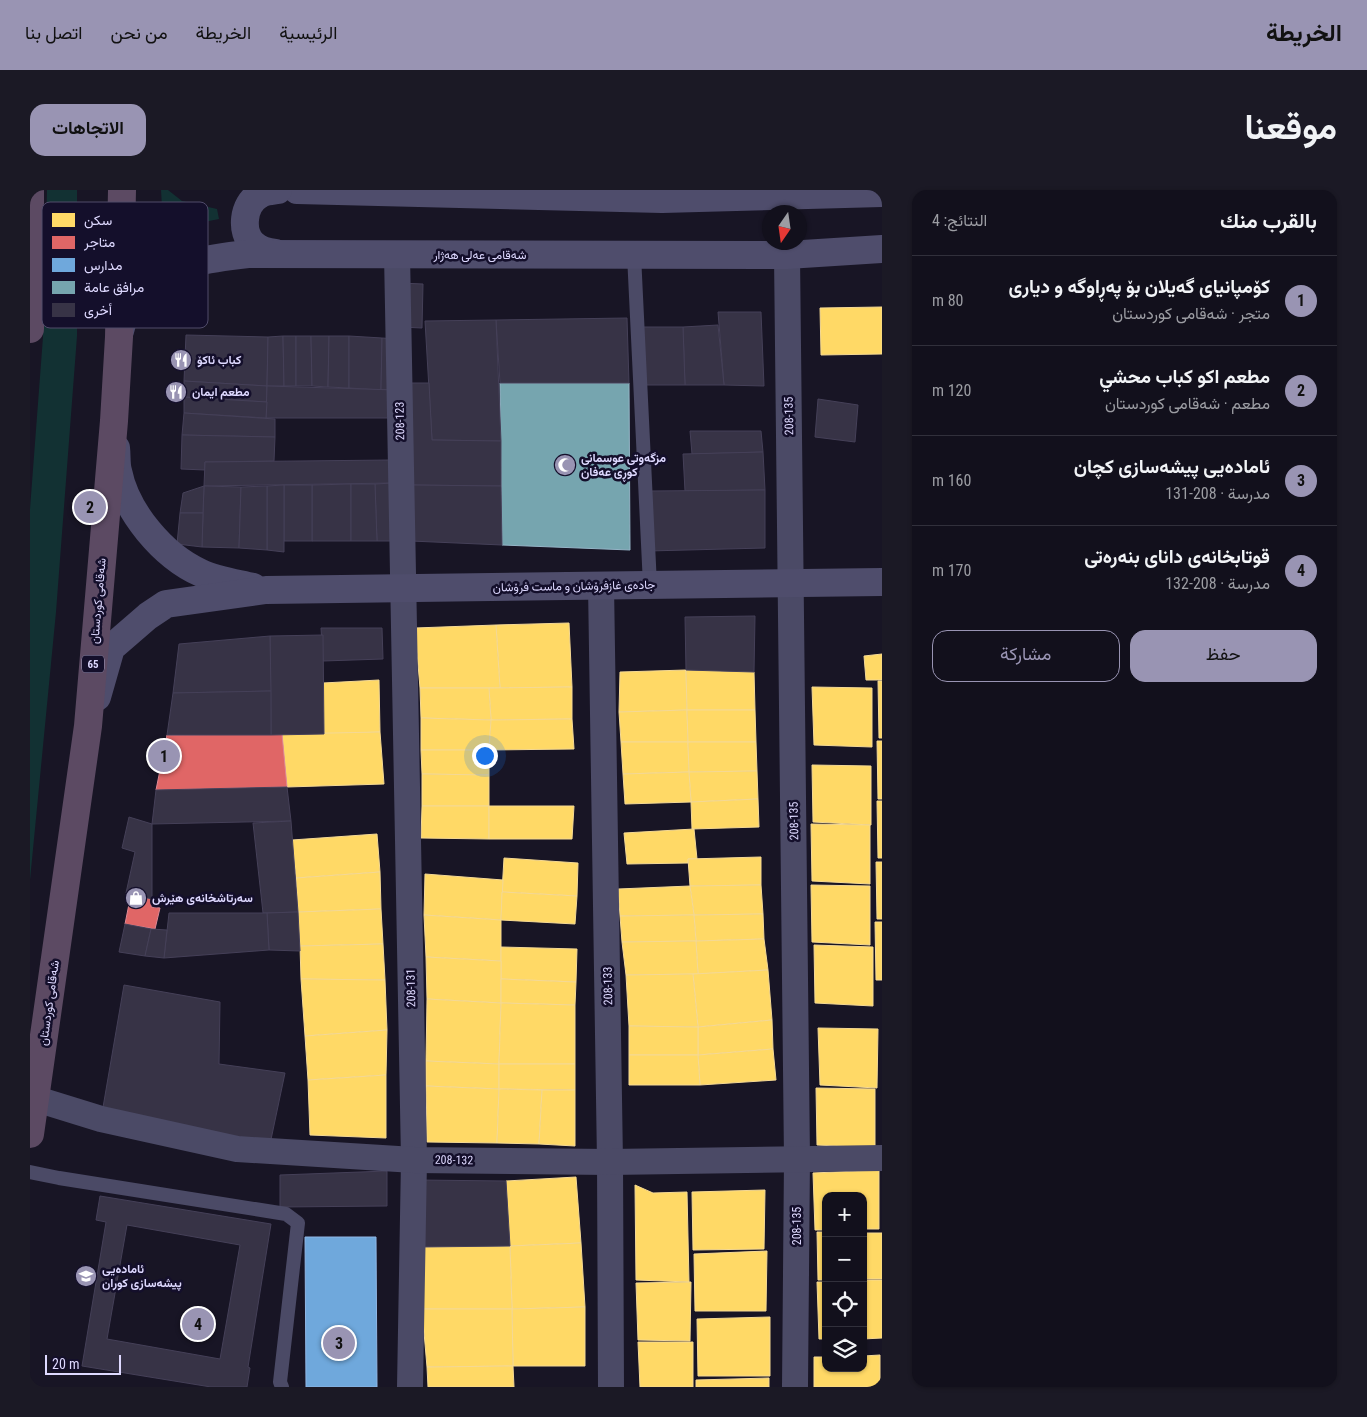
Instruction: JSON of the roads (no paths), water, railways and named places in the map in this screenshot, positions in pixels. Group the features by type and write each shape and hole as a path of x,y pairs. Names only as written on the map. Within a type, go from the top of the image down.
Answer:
{"highway":[{"path":"30,190 30,329"},
{"name":"شەقامی کوردستان","path":"30,1134 32,1105 88,726 114,421 119,328"}],"main road":[{"path":"278,190 264,192 253,200 247,209 245,225 248,236 254,245 265,251 284,254"},
{"path":"297,190 662,195 882,193"},
{"name":"شەقامی عەلی هەژار","path":"208,259 248,254 788,255 882,249"},
{"name":"شەقامی عەلی هەژار","path":"119,338 121,328"},
{"path":"114,421 118,472 133,507 159,543 179,560 201,573 266,590"},
{"name":"جاده‌ی غازفرۆشان و ماست فرۆشان","path":"266,590 882,582"},
{"path":"88,726 112,648 148,616 166,604 266,590"}],"street":[{"name":"208-123","path":"397,254 404,588"},
{"name":"208-135","path":"788,255 797,1159 795,1387"},
{"name":"208-133","path":"601,585 610,1162 611,1387"},
{"name":"208-131","path":"404,588 414,1160 410,1387"},
{"name":"208-132","path":"32,1105 237,1149 414,1160 610,1162 882,1158"}],"lane":[{"path":"634,255 650,585"},
{"path":"30,1172 286,1214 298,1223 282,1387"}],"place":[{"name":"کباب ئاکۆ","path":"181,360"},
{"name":"مطعم ايمان","path":"176,392"},
{"name":"مزگەوتی عوسمانی کوڕی عەفان","path":"565,465"},
{"name":"مطعم اكو كباب محشي","path":"90,507"},
{"name":"کۆمپانیای گەیلان بۆ پەڕاوگە و دیاری","path":"164,756"},
{"name":"سەرتاشخانەی هێرش","path":"136,898"},
{"name":"ئامادەیی پیشەسازی کوران","path":"86,1276"},
{"name":"قوتابخانەی دانای بنەرەتی","path":"198,1324"},
{"name":"ئامادەیی پیشەسازی کچان","path":"339,1343"}]}
